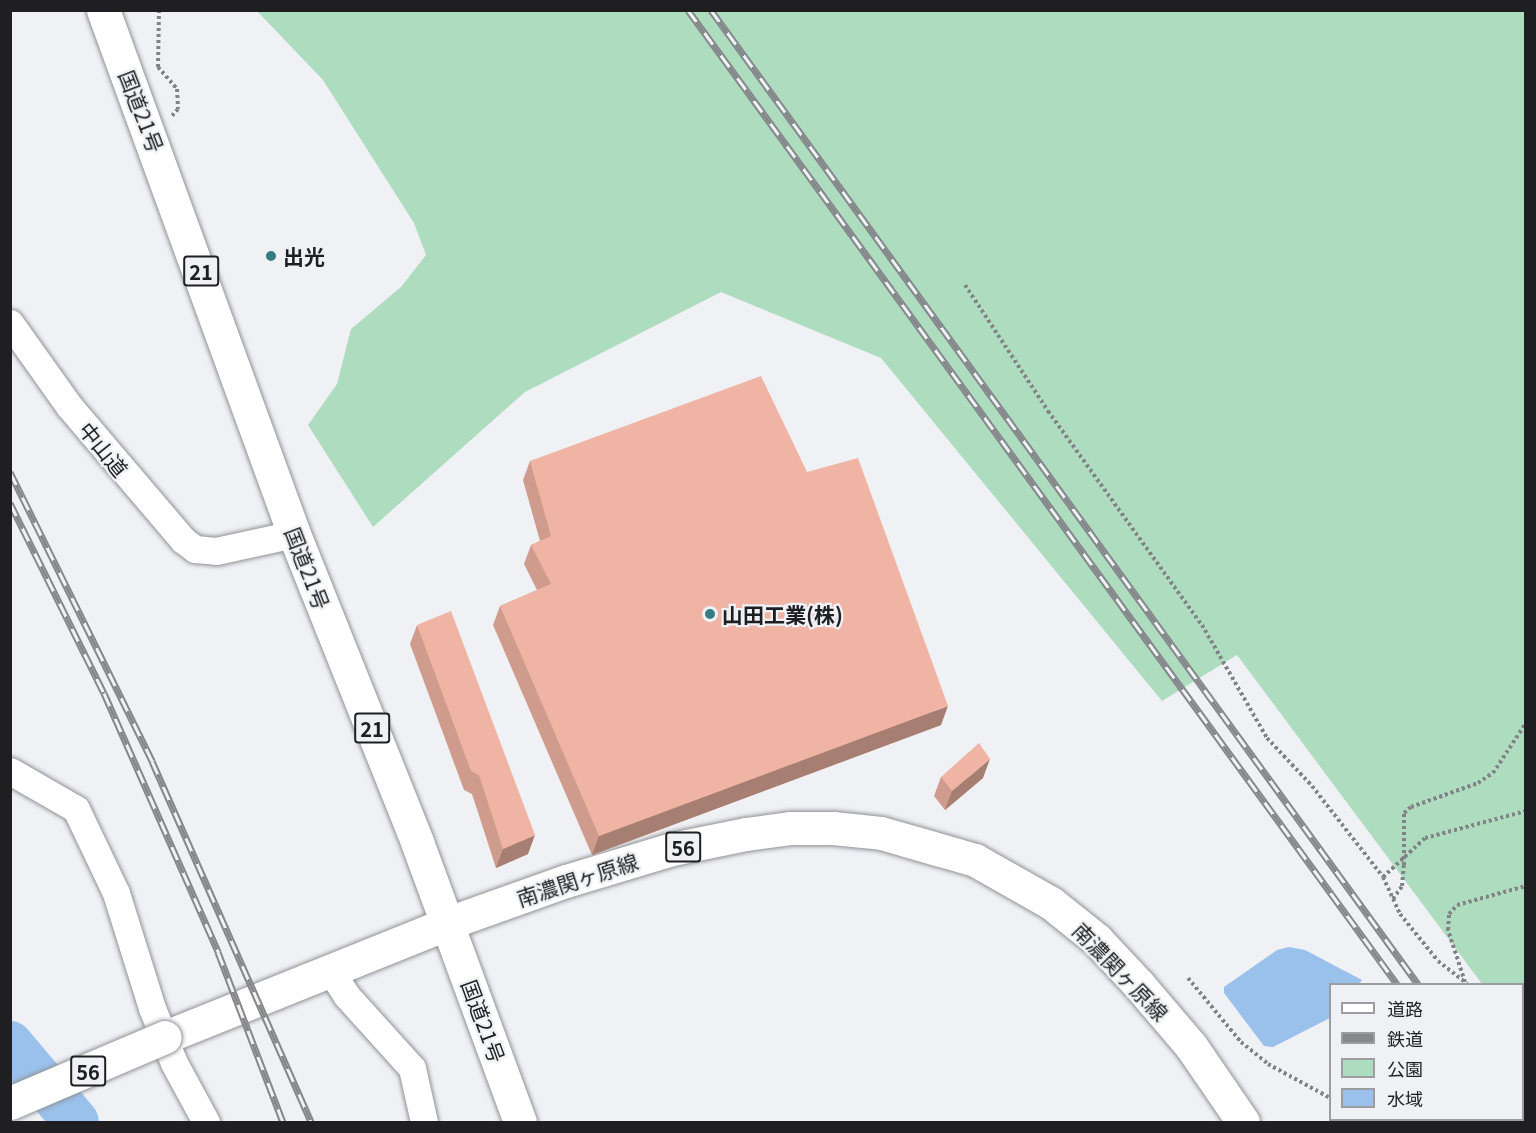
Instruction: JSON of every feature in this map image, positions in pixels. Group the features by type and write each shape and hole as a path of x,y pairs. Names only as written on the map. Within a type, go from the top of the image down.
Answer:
{"main road":[{"name":"国道21号","path":"103,10 154,140 294,534 448,923 519,1122"},
{"name":"南濃関ヶ原線","path":"10,1103 165,1037 448,923 621,864 746,834 790,828 833,828 881,833 926,843 975,860 1020,883 1097,940 1191,1046 1243,1122"}],"street":[{"name":"中山道","path":"10,323 44,373 166,524 195,549 216,551 294,534"},
{"path":"10,771 76,809 116,893 165,1037 206,1122"},
{"path":"330,970 345,995 412,1068 424,1122"}],"path":[{"path":"154,140 178,109 177,89 158,67 159,10"},
{"path":"965,285 1048,411 1202,625 1266,738 1312,786 1383,877 1400,914 1438,961 1465,983"},
{"path":"1393,900 1401,886 1404,813 1411,807 1478,783 1493,773 1526,723"},
{"path":"1383,877 1404,854 1425,838 1449,829 1526,811"},
{"path":"1466,983 1448,930 1449,914 1457,905 1526,886"},
{"path":"1188,978 1241,1042 1268,1064 1329,1097"}],"green space":[{"path":"257,11 1525,11 1525,994 1524,983 1481,983 1237,655 1162,701 881,358 721,292 525,392 373,527 308,425 337,384 351,329 401,287 426,255 414,223 323,80"}],"water":[{"path":"1289,947 1305,950 1362,980 1360,983 1329,983 1329,1019 1273,1047 1264,1046 1224,993 1224,987 1277,950"}],"building":[{"name":"山田工業(株)","path":"761,376 807,472 858,458 948,706 599,836 500,606 551,584 531,545 551,536 530,461"},
{"path":"451,611 535,835 503,849 479,775 471,771 417,625"},
{"path":"979,743 990,759 952,791 941,777"}],"waterway":[{"path":"10,1044 76,1122"}],"railway":[{"path":"688,10 1396,983"},
{"path":"711,10 1417,983"},
{"path":"10,472 152,761 311,1122"},
{"path":"10,503 104,693 218,952 283,1122"}],"place":[{"name":"出光","path":"271,256"},
{"name":"山田工業(株)","path":"710,614"}]}
